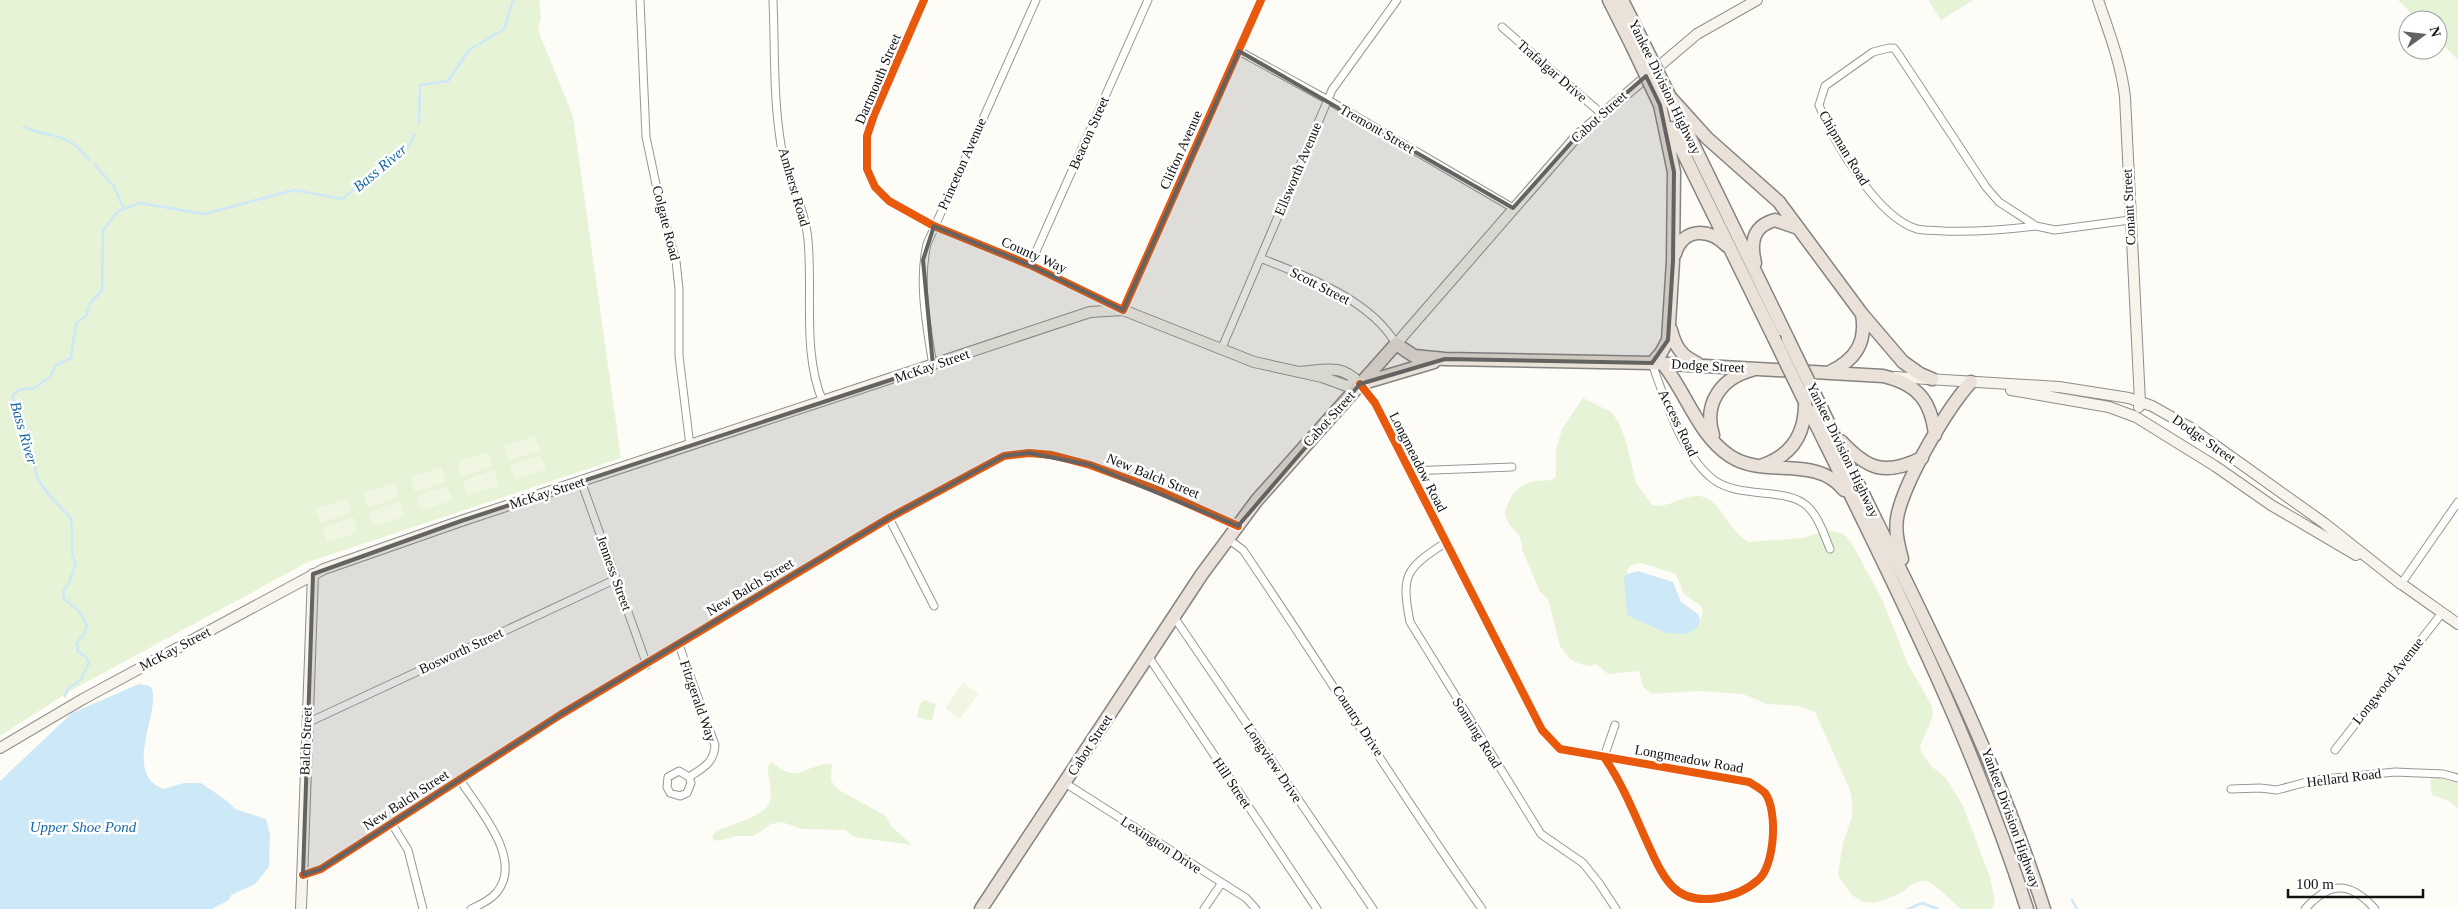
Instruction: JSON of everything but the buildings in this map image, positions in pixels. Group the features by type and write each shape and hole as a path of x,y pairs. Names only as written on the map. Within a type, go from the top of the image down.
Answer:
{"highway":[{"name":"Yankee Division Highway","path":"1609,0 1636,42 1760,282 1919,606 1977,728 2026,854 2044,909"},
{"name":"Yankee Division Highway","path":"1622,0 1636,42"},
{"name":"Yankee Division Highway","path":"1665,101 1732,252 1864,522 1973,760 2027,909"},
{"path":"1665,101 1771,194 1862,314 1903,362 1932,379"},
{"path":"1665,101 1674,172 1673,261 1670,328 1658,363 1715,442 1730,456 1741,462 1761,466 1812,470 1828,476 1841,486 1864,522"},
{"path":"1760,282 1752,248 1755,232 1760,226 1775,220 1798,228"},
{"path":"1673,261 1682,240 1694,232 1717,237 1732,252"},
{"path":"1830,372 1846,363 1858,350 1864,334 1862,314"},
{"path":"1670,328 1677,348 1684,356 1702,365"},
{"name":"Dodge Street","path":"1396,344 1414,356 1445,359 1658,363 1883,376"},
{"name":"Cabot Street","path":"981,909 1174,617 1228,539 1396,344"},
{"name":"Dodge Street","path":"1360,384 1445,359"},
{"path":"1715,442 1711,430 1710,414 1714,398 1719,389 1735,377 1759,368"},
{"path":"1883,376 1906,383 1921,396 1931,412 1935,435"},
{"path":"1919,606 1900,552 1896,526 1902,501 1922,458 1954,403 1971,382"},
{"path":"1761,466 1781,456 1796,443 1804,422 1805,402"},
{"path":"1833,431 1861,460 1880,468 1902,466 1922,458"}],"main road":[{"name":"Cabot Street","path":"1396,344 1566,147 1697,34 1757,0"},
{"name":"Conant Street","path":"2098,0 2123,79 2140,402 2136,417"},
{"name":"McKay Street","path":"0,748 83,699 313,574 461,521 933,366 1090,312 1123,310"},
{"name":"County Way","path":"1123,310 1262,365 1299,372 1342,370 1352,375 1360,384"},
{"name":"Dodge Street","path":"1883,376 2060,387 2129,398 2140,402 2173,416 2191,428 2324,523 2401,584"},
{"name":"Dodge Street","path":"1971,382 2109,408 2136,417 2237,480 2271,505 2401,584 2458,624"},
{"name":"Balch Street","path":"301,909 313,574"}],"street":[{"name":"Colgate Road","path":"640,0 646,137 660,203 676,261 679,289 680,356 690,446"},
{"name":"Amherst Road","path":"773,0 780,144 786,172 802,210 808,238 813,369 822,402"},
{"name":"Dartmouth Street","path":"924,0 874,115 868,136 866,157 874,187 889,200 934,226"},
{"name":"Princeton Avenue","path":"933,366 923,260 934,226 1036,0"},
{"name":"Beacon Street","path":"1030,265 1148,0"},
{"name":"Clifton Avenue","path":"1123,310 1262,0"},
{"name":"Ellsworth Avenue","path":"1221,350 1332,90 1397,0"},
{"name":"Trafalgar Drive","path":"1502,27 1602,114"},
{"name":"Chipman Road","path":"2036,226 1999,202 1986,187 1894,48 1873,52 1825,86 1819,105 1822,114 1860,178 1894,217 1918,229 1983,232 2036,226 2055,230 2130,220"},
{"name":"Tremont Street","path":"1239,51 1328,100 1513,208"},
{"name":"County Way","path":"934,226 1030,265 1123,310"},
{"name":"Scott Street","path":"1260,258 1308,277 1346,297 1388,329 1396,344"},
{"name":"Access Road","path":"1658,363 1672,414 1688,447 1708,474 1731,488 1788,496 1802,501 1815,515 1830,549"},
{"name":"Longmeadow Road","path":"1360,384 1372,399 1542,730 1560,749 1749,782 1765,793 1771,811 1774,835 1769,859 1760,880 1739,891 1712,899 1690,898 1674,888 1656,861 1615,774 1604,757"},
{"name":"New Balch Street","path":"303,875 321,869 560,715 647,665 889,518 1004,456 1029,453 1052,455 1090,465 1155,489 1238,526"},
{"path":"1409,471 1512,467"},
{"name":"Jenness Street","path":"581,481 647,665"},
{"path":"2401,584 2458,502"},
{"path":"889,518 934,606"},
{"name":"Country Drive","path":"1228,539 1243,550 1450,864 1482,909"},
{"name":"Sonning Road","path":"1445,543 1413,566 1406,579 1406,598 1410,622 1541,834 1583,863 1616,909"},
{"name":"Bosworth Street","path":"307,723 616,579"},
{"name":"Longwood Avenue","path":"2335,750 2442,612"},
{"name":"Longview Drive","path":"1174,617 1373,909"},
{"name":"Fitzgerald Way","path":"678,645 714,745 714,754 710,762 689,777"},
{"name":"Hill Street","path":"1148,656 1317,909"},
{"path":"1604,757 1615,725"},
{"name":"Hellard Road","path":"2231,788 2277,790 2314,780 2395,772 2443,774 2458,778"},
{"path":"460,780 498,839 507,868 506,878 496,893 471,909"},
{"name":"Lexington Drive","path":"1065,783 1221,884 1246,898 1256,909"},
{"path":"392,824 408,850 423,909"},
{"path":"1204,909 1221,884"},
{"path":"2305,909 2325,892 2346,887 2356,890 2375,909"}],"highlighted area":[{"path":"1239,51 1513,208 1578,135 1646,76 1660,105 1674,172 1673,261 1668,340 1652,363 1445,359 1360,384 1238,526 1090,465 1029,453 1004,456 889,518 736,609 560,715 321,869 303,875 313,574 461,521 933,366 923,260 934,226 1030,265 1123,310"}],"green space":[{"path":"0,0 539,0 541,17 538,30 573,116 621,458 308,562 70,691 0,736"},
{"path":"1928,0 1973,0 1941,20"},
{"path":"2398,0 2458,0 2458,60 2448,50 2448,10 2408,10"},
{"path":"1583,398 1611,412 1618,421 1626,441 1636,483 1652,505 1666,505 1692,496 1706,498 1717,506 1736,532 1749,542 1803,538 1828,530 1844,534 1851,542 1882,599 1908,664 1932,706 1933,716 1920,746 1921,751 1930,765 1946,778 1963,806 1990,877 1995,903 1992,909 1962,909 1934,885 1926,881 1917,882 1893,896 1874,903 1859,900 1852,894 1838,875 1843,843 1852,817 1850,790 1815,712 1800,706 1767,704 1743,694 1699,691 1651,694 1643,687 1639,671 1608,674 1596,664 1590,666 1570,659 1560,646 1548,599 1540,592 1523,552 1520,536 1509,524 1505,514 1511,497 1519,488 1530,482 1549,480 1556,477 1556,450 1562,429","holes":["1641,563 1676,574 1684,594 1701,606 1703,611 1700,621 1690,626 1628,603 1627,570 1630,566"]},
{"path":"535,436 540,450 509,461 504,446"},
{"path":"488,452 493,466 462,477 457,462"},
{"path":"541,455 546,469 515,480 510,465"},
{"path":"441,467 446,482 415,492 410,477"},
{"path":"494,470 499,485 468,495 463,481"},
{"path":"394,483 399,497 368,508 363,493"},
{"path":"447,486 452,500 421,511 416,496"},
{"path":"347,498 351,513 321,523 316,509"},
{"path":"400,501 405,516 374,527 369,512"},
{"path":"353,517 358,532 327,542 322,528"},
{"path":"963,683 978,694 960,719 945,708"},
{"path":"924,700 936,704 932,721 917,717 920,704"},
{"path":"772,762 789,773 802,772 823,764 832,764 831,780 837,789 886,816 891,826 912,845 854,837 845,830 802,829 782,822 771,824 754,836 737,836 717,841 712,838 714,833 754,816 767,806 771,796 768,765"},
{"path":"2435,777 2458,782 2458,809 2451,802 2432,795 2430,780"}],"water":[{"path":"1638,571 1673,582 1681,602 1698,614 1700,619 1697,628 1687,634 1666,633 1627,615 1624,578 1627,574"},
{"name":"Upper Shoe Pond","path":"139,684 150,686 153,695 144,755 145,769 151,781 164,789 184,783 201,783 235,809 266,819 270,834 269,867 255,884 231,895 229,900 212,909 0,909 0,781 72,713"}],"waterway":[{"name":"Bass River","path":"419,124 420,85 448,81 469,50 504,29 513,0"},
{"path":"24,127 59,137 74,144 89,160"},
{"name":"Bass River","path":"65,696 67,690 81,679 89,663 86,657 78,652 77,643 85,632 87,625 79,611 64,599 63,592 69,583 76,563 72,554 72,527 70,517 48,494 37,477 24,419 12,397 18,390 34,388 50,377 56,365 71,358 76,323 86,316 90,303 102,291 103,230 118,211 140,203 204,214 294,190 342,199 408,147 415,134"},
{"path":"94,164 113,185 124,209"},
{"path":"2072,900 2077,909"},
{"path":"1908,909 1922,903 1938,909"}],"cycle path":[{"path":"924,0 874,115 867,136 867,169 875,187 889,201 934,226 1030,265 1123,310 1261,0"},
{"path":"1360,384 1375,403 1542,730 1560,749 1749,782 1757,787 1765,793 1769,801 1773,824 1771,851 1764,873 1750,886 1728,896 1705,899 1693,898 1674,888 1659,866 1622,788 1604,757"},
{"path":"303,875 321,869 560,715 889,518 1004,456 1029,453 1052,455 1090,465 1155,489 1238,526"}]}
